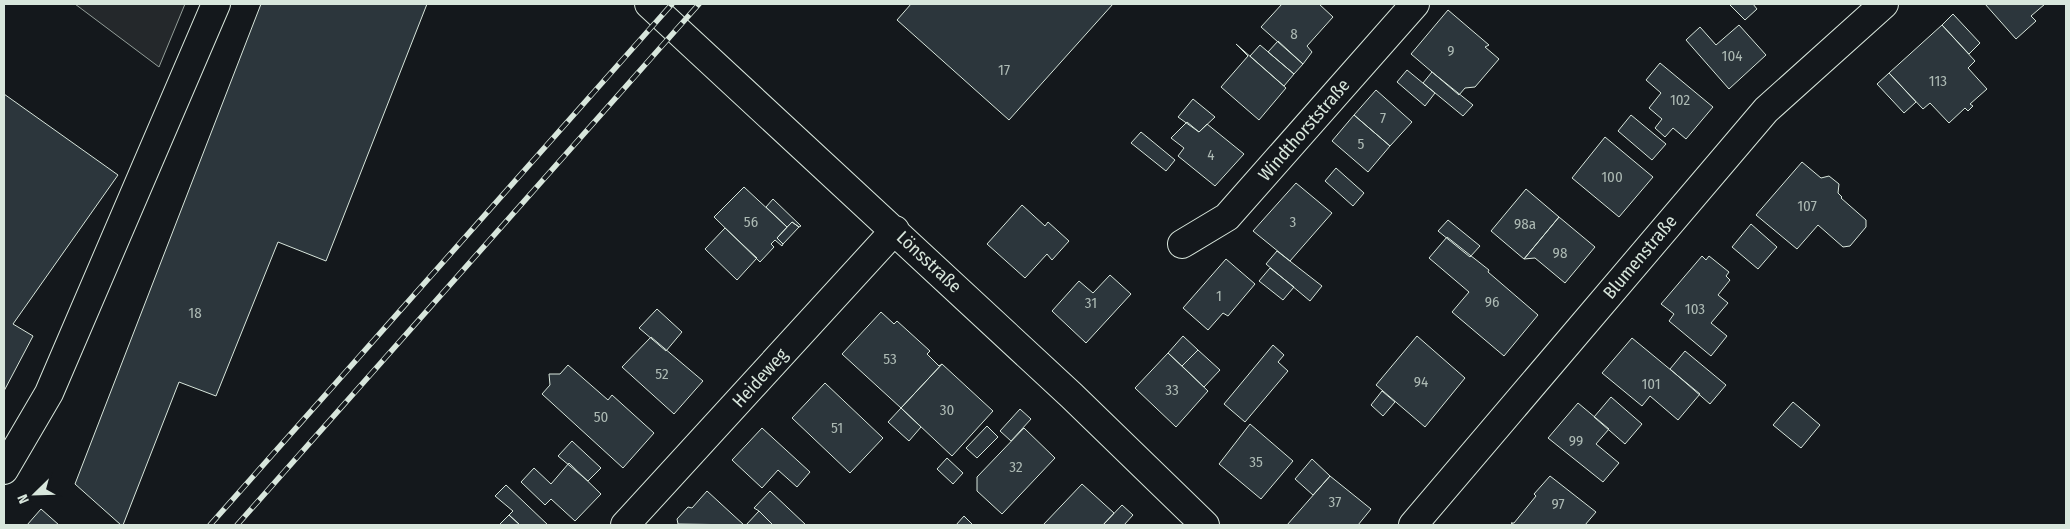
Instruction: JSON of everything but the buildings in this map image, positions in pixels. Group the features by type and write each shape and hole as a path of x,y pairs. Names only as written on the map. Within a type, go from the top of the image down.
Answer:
{"street":[{"path":"4,470 49,393 216,4"},
{"name":"Lönsstraße","path":"649,4 895,230 1072,396 1205,525"},
{"name":"Windthorststraße","path":"1182,244 1227,217 1415,4"},
{"name":"Blumenstraße","path":"1413,525 1766,110 1884,4"},
{"name":"Heideweg","path":"626,525 895,230"}],"shaded area":[{"path":"75,4 185,4 159,67"}],"railway":[{"path":"210,525 672,4"},
{"path":"237,525 699,4"}]}
